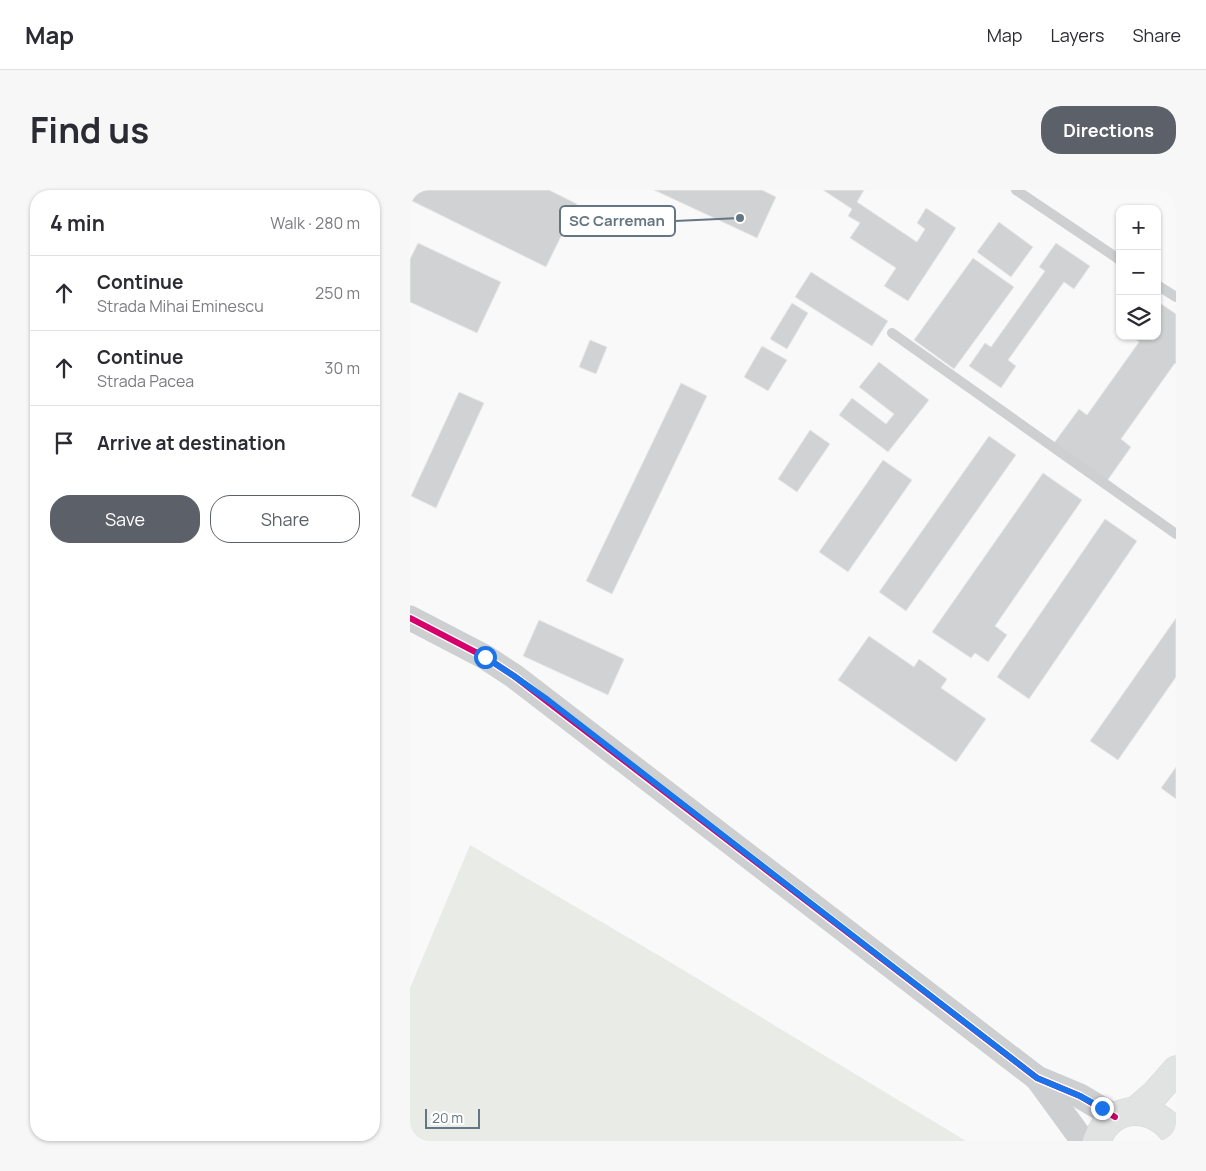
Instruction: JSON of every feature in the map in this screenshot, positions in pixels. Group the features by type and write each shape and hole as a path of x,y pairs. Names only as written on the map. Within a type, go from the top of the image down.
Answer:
{"main road":[{"path":"1097,1141 1099,1134 1106,1124 1155,1094 1176,1070"},
{"path":"1125,1114 1150,1113 1163,1120 1176,1136"}],"street":[{"path":"410,618 485,657 541,695 1037,1078 1125,1114"},
{"path":"1037,1078 1082,1141"}],"lane":[{"path":"1016,190 1116,257"},
{"path":"1161,288 1176,298"},
{"path":"892,333 1176,534"}],"shaded area":[{"path":"470,845 670,962 966,1141 410,1141 410,988"}],"building":[{"path":"410,190 549,190 577,204 546,267 410,200"},
{"path":"654,190 762,190 776,197 757,238"},
{"path":"823,190 864,190 857,202 917,242 925,229 917,223 926,208 956,228 908,301 884,286 896,268 850,238 860,223 848,216 852,209"},
{"path":"999,222 1033,247 1011,277 977,252"},
{"path":"418,243 501,282 477,333 410,302 410,259"},
{"path":"1056,243 1090,266 1074,289 1064,282 1008,360 1016,366 1001,388 969,366 985,343 991,347 1045,271 1039,267"},
{"path":"973,258 1014,287 954,369 914,340"},
{"path":"811,272 888,321 872,346 795,297"},
{"path":"792,303 808,313 787,349 770,339"},
{"path":"1161,304 1176,314 1176,364 1121,439 1131,447 1107,481 1054,443 1079,409 1087,415 1139,342 1137,340 1161,340"},
{"path":"590,340 607,347 596,374 579,367"},
{"path":"762,346 787,360 768,391 744,377"},
{"path":"879,362 929,400 888,452 839,415 852,398 886,424 894,414 859,387"},
{"path":"681,383 707,396 612,594 586,581"},
{"path":"459,392 484,403 436,508 411,496"},
{"path":"810,430 830,444 797,492 778,479"},
{"path":"989,436 1016,455 906,611 879,592"},
{"path":"883,460 912,480 848,572 819,552"},
{"path":"1043,473 1082,500 995,626 1007,635 988,662 975,653 971,658 932,632"},
{"path":"1105,519 1137,541 1029,699 997,677"},
{"path":"1176,618 1176,677 1118,760 1090,741"},
{"path":"539,620 624,659 608,695 523,656"},
{"path":"869,636 914,667 919,659 947,679 941,688 986,719 956,762 838,680"},
{"path":"1176,767 1176,799 1161,788"}],"cycle path":[{"path":"410,618 485,657 514,676 1037,1078 1080,1096 1115,1117"}],"place":[{"name":"SC Carreman","path":"740,218"}],"route":[{"path":"485,657 548,700 1037,1078 1080,1096 1102,1108"}]}
